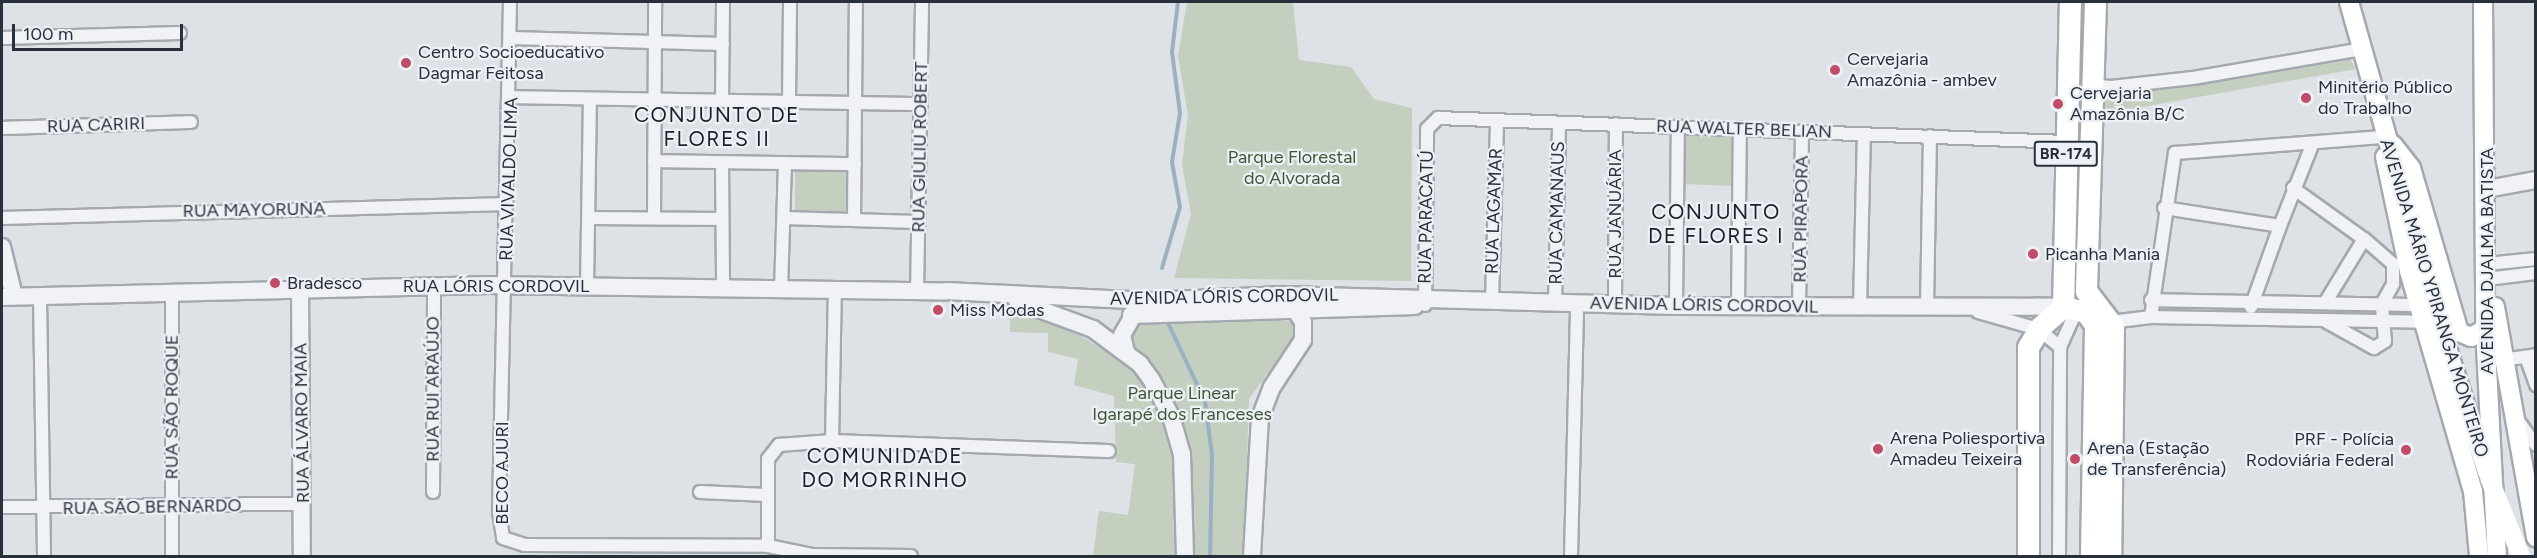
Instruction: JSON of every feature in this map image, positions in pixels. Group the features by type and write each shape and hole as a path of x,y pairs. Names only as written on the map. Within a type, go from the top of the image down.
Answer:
{"highway":[{"name":"BR-174","path":"2070,2 2067,142 2075,302"},
{"name":"BR-174","path":"2075,302 2093,77 2095,2"},
{"path":"2075,302 2111,322 2110,556"},
{"path":"2028,556 2027,365 2038,329 2075,302"},
{"path":"2075,302 2095,325 2091,556"}],"main road":[{"name":"AVENIDA MÁRIO YPIRANGA MONTEIRO","path":"2349,2 2385,137 2414,227 2467,418 2521,556"},
{"path":"2355,24 2360,2"},
{"name":"AVENIDA DJALMA BATISTA","path":"2484,2 2487,189 2485,329 2497,556"},
{"path":"2385,137 2387,184 2473,491 2479,556"},
{"path":"2385,137 2410,168 2459,332 2471,337 2485,329"},
{"name":"AVENIDA MÁRIO YPIRANGA MONTEIRO","path":"2487,271 2535,537"}],"street":[{"name":"RUA VIVALDO LIMA","path":"506,285 512,38 510,2"},
{"path":"654,217 655,2"},
{"path":"722,100 723,2"},
{"path":"789,101 790,2"},
{"path":"854,220 856,2"},
{"name":"RUA GIULIU ROBERT","path":"917,291 922,2"},
{"path":"2,38 180,33"},
{"path":"512,38 723,44"},
{"path":"2093,77 2099,86 2111,87 2193,78 2362,48"},
{"path":"511,98 921,104"},
{"path":"587,286 590,99"},
{"name":"RUA WALTER BELIAN","path":"1427,129 1438,118 2067,142"},
{"name":"RUA LAGAMAR","path":"1492,302 1497,120"},
{"name":"RUA CARIRI","path":"2,128 191,122"},
{"name":"RUA CAMANAUS","path":"1555,303 1559,123"},
{"name":"RUA JANUÁRIA","path":"1615,304 1616,124"},
{"path":"1676,306 1678,126"},
{"path":"1738,306 1740,128"},
{"name":"RUA PARACATÚ","path":"1425,301 1427,129"},
{"name":"RUA PIRAPORA","path":"1799,306 1802,131"},
{"path":"1860,307 1864,134"},
{"path":"1927,307 1930,136"},
{"path":"2151,317 2151,300 2170,160 2182,149 2312,144 2385,137"},
{"path":"2250,319 2252,302 2293,188 2312,144"},
{"path":"654,161 855,164"},
{"path":"722,163 723,289"},
{"path":"781,290 785,164"},
{"path":"2487,189 2535,180"},
{"path":"2293,188 2364,239 2393,264 2393,284 2382,304 2385,341 2374,348 2324,320 2303,304"},
{"name":"RUA MAYORUNA","path":"2,218 507,204"},
{"path":"2164,208 2280,226"},
{"path":"589,218 722,219"},
{"path":"784,218 918,222"},
{"path":"2325,303 2364,239"},
{"path":"2,247 8,297"},
{"path":"2487,271 2514,262 2535,259"},
{"path":"2514,262 2515,276"},
{"path":"2487,271 2515,276 2535,273"},
{"name":"RUA LÓRIS CORDOVIL","path":"8,297 506,285 990,294"},
{"name":"BECO AJURI","path":"506,285 503,538 524,545 768,546 813,555 911,556"},
{"name":"RUA RUI ARAÚJO","path":"433,492 434,286"},
{"name":"RUA ÁLVARO MAIA","path":"300,289 302,556"},
{"path":"832,441 835,290"},
{"name":"RUA SÃO ROQUE","path":"172,293 172,556"},
{"path":"990,294 1077,320 1126,352 1151,379 1178,436 1185,476 1185,556"},
{"name":"AVENIDA LÓRIS CORDOVIL","path":"990,294 1150,301 1189,307 1299,313 1458,300 1676,306 1860,307 1951,307 2075,302"},
{"path":"1252,556 1260,418 1272,387 1303,340 1299,313 1283,295"},
{"name":"AVENIDA LÓRIS CORDOVIL","path":"1131,315 1283,295 1425,301"},
{"path":"40,298 44,556"},
{"path":"2151,300 2382,304 2422,314"},
{"path":"1126,352 1122,335 1131,315 1150,301"},
{"path":"2058,556 2060,348 2075,302"},
{"path":"1570,556 1576,303"},
{"name":"AVENIDA LÓRIS CORDOVIL","path":"1951,307 2038,329 2060,348"},
{"path":"2111,322 2151,317 2384,322 2422,314"},
{"path":"2502,360 2531,356 2535,385"},
{"name":"AVENIDA MÁRIO YPIRANGA MONTEIRO","path":"2512,413 2535,445"},
{"path":"768,546 767,495 772,449 832,441 1109,451"},
{"path":"700,492 767,495"},
{"name":"RUA SÃO BERNARDO","path":"2,507 171,508 303,504"}],"green space":[{"name":"Parque Florestal do Alvorada","path":"1187,2 1293,2 1299,60 1351,67 1374,99 1412,108 1411,281 1174,278 1191,214 1182,165 1188,115 1178,56"},
{"path":"2346,52 2356,69 2103,114 2104,91"},
{"path":"1677,122 1737,124 1739,186 1677,184"},
{"path":"795,166 849,167 849,216 795,215"},
{"name":"Parque Linear Igarapé dos Franceses","path":"994,304 1065,326 1127,365 1133,344 1129,331 1138,321 1294,321 1294,337 1249,399 1244,556 1093,556 1099,511 1128,515 1135,464 1116,462 1114,396 1074,385 1078,359 1048,352 1048,333 1010,332 1010,320"}],"waterway":[{"path":"1162,268 1180,207 1172,162 1180,113 1172,52 1178,2"},
{"path":"1167,321 1205,401 1212,456 1210,556"}],"place":[{"name":"Centro Socioeducativo Dagmar Feitosa","path":"406,63"},
{"name":"Cervejaria Amazônia - ambev","path":"1835,70"},
{"name":"Minitério Público do Trabalho","path":"2306,98"},
{"name":"Cervejaria Amazônia B/C","path":"2058,104"},
{"name":"Picanha Mania","path":"2033,254"},
{"name":"Bradesco","path":"275,283"},
{"name":"Miss Modas","path":"938,310"},
{"name":"Arena Poliesportiva Amadeu Teixeira","path":"1878,449"},
{"name":"PRF - Polícia Rodoviária Federal","path":"2406,450"},
{"name":"Arena (Estação de Transferência)","path":"2075,459"}],"district":[{"name":"CONJUNTO DE FLORES II","path":"717,127"},
{"name":"CONJUNTO DE FLORES I","path":"1716,224"},
{"name":"COMUNIDADE DO MORRINHO","path":"885,468"}]}
